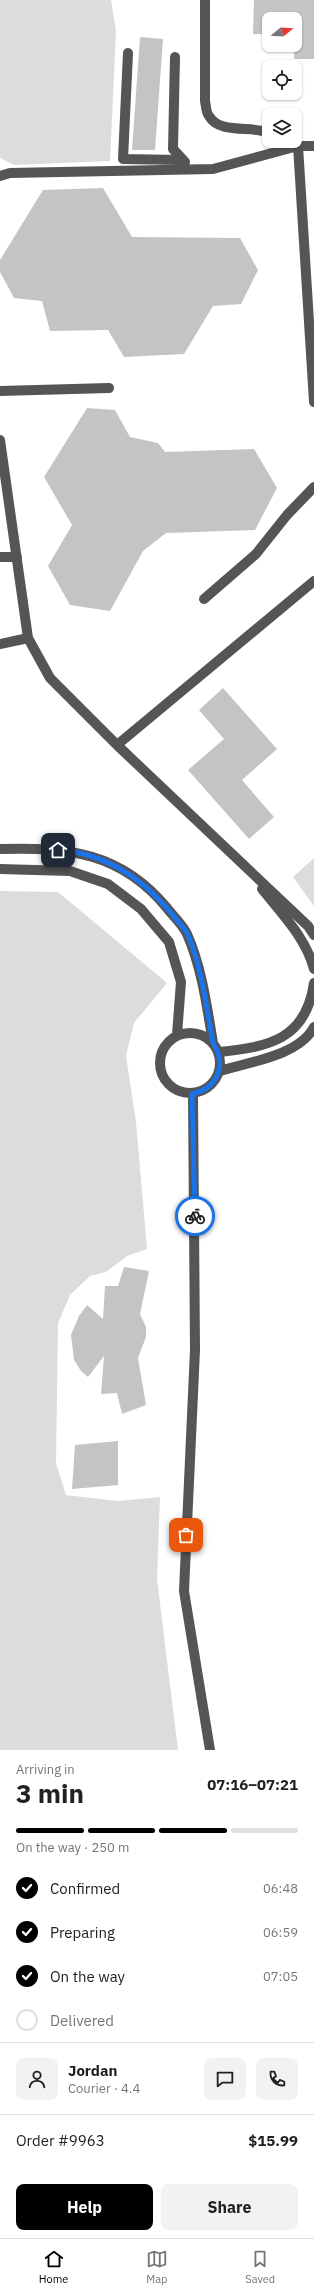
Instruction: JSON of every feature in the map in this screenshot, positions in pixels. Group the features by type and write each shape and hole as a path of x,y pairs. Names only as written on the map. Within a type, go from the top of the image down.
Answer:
{"street":[{"path":"205,0 205,101 209,116 217,124 262,131"},
{"path":"128,53 122,159 182,160"},
{"path":"175,58 174,149 182,160 193,166 214,169"},
{"path":"302,146 314,146"},
{"path":"3,173 214,169 291,148"},
{"path":"298,148 314,402"},
{"path":"0,391 109,388"},
{"path":"0,440 28,638 50,678 117,745 308,926 314,935"},
{"path":"204,599 256,554 287,515 314,487"},
{"path":"0,557 17,557"},
{"path":"117,745 314,581"},
{"path":"0,644 28,638"},
{"path":"0,849 73,851 118,866 155,894 187,933 201,978 216,1048 220,1071 216,1080 210,1087 192,1094 183,1093 167,1083 160,1066 163,1048 177,1035 196,1033 205,1036 216,1048"},
{"path":"241,863 298,934 310,954 314,969"},
{"path":"0,869 70,871 108,884 141,909 169,942 182,982 177,1035"},
{"path":"216,1048 267,1045 282,1038 301,1022 312,1001 314,983"},
{"path":"220,1071 245,1063 271,1058 290,1050 312,1031 314,1027"},
{"path":"192,1094 195,1350 184,1592 210,1750"}],"shaded area":[{"path":"0,0 111,0 116,31 110,161 14,165 0,158"},
{"path":"314,858 314,906 293,877"},
{"path":"0,891 58,892 167,983 134,1023 126,1056 136,1122 147,1249 127,1256 106,1272 90,1276 70,1295 58,1323 56,1463 66,1495 118,1501 160,1497 157,1579 178,1750 0,1750"}],"building":[{"path":"254,0 314,0 314,59 294,59 294,52 302,52 302,12 262,12 262,34 253,34"},
{"path":"140,37 163,39 155,150 132,150"},
{"path":"103,188 132,237 240,238 258,270 241,304 213,306 184,354 124,357 108,330 50,331 42,301 14,298 0,272 0,260 43,190"},
{"path":"87,408 115,410 130,437 158,443 165,452 254,449 277,488 255,530 166,533 143,551 110,611 70,605 48,566 72,525 44,477"},
{"path":"223,688 277,749 242,780 274,817 249,839 188,770 224,739 199,710"},
{"path":"124,1267 149,1271 140,1314 146,1327 146,1337 138,1358 146,1405 122,1414 117,1393 101,1394 104,1356 88,1377 81,1371 74,1360 71,1335 79,1316 87,1305 103,1319 105,1286 118,1286"},
{"path":"118,1441 118,1485 72,1489 75,1445"}],"way so far":[{"path":"186,1535 195,1350 195,1216"}],"route":[{"path":"58,850 73,851 118,866 155,894 187,933 201,978 213,1043 219,1052 221,1062 220,1071 216,1080 210,1087 202,1092 192,1094 195,1216"}]}
